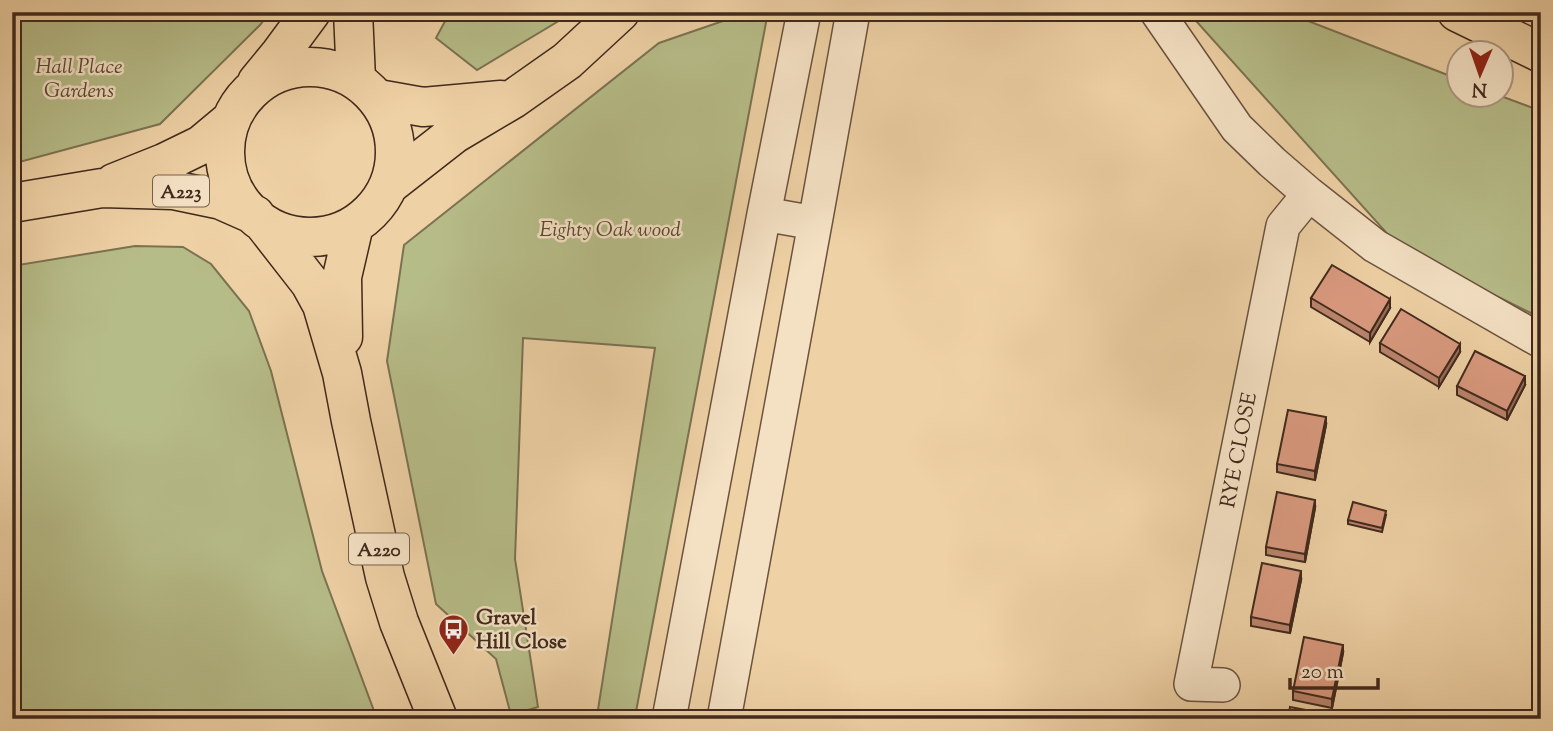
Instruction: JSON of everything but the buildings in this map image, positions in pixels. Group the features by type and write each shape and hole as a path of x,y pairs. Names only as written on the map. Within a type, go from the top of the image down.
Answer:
{"main road":[{"name":"A223","path":"102,188 201,145 239,107 311,12"},
{"path":"353,12 367,89 389,118 395,140 395,162 390,184 380,201 366,216 354,225 331,234 311,237 291,235 260,220 242,204 229,178 225,148 239,107 265,79 287,69 310,66 334,70 367,89 423,107 513,99"},
{"path":"390,184 454,134 513,99 567,61 620,12"},
{"path":"1457,12 1541,53"},
{"name":"A223","path":"12,203 102,188 173,190 221,200 260,220"},
{"name":"A220","path":"260,220 310,283 322,305 342,373 385,577 399,622 438,719"},
{"name":"A220","path":"342,373 342,277 354,225"}],"street":[{"path":"669,719 804,12"},
{"path":"724,719 853,12"},
{"path":"1157,12 1237,128 1308,194 1375,246 1541,341"},
{"name":"RYE CLOSE","path":"1223,685 1191,684 1283,226 1308,194"},
{"path":"764,214 816,223"}],"green space":[{"name":"Hall Place Gardens","path":"12,12 270,12 160,124 12,164"},
{"path":"450,12 569,12 562,19 477,70 436,38"},
{"name":"Eighty Oak wood","path":"749,12 768,12 635,717 597,716 655,348 523,338 515,559 538,707 511,715 496,659 436,604 387,361 404,245 659,43"},
{"path":"1188,12 1285,12 1444,74 1444,108 1514,108 1514,101 1541,111 1541,318 1401,249"},
{"path":"135,246 183,247 211,264 249,311 271,371 322,571 377,719 12,719 12,266"}],"place":[{"name":"Gravel Hill Close","path":"453,656"}]}
